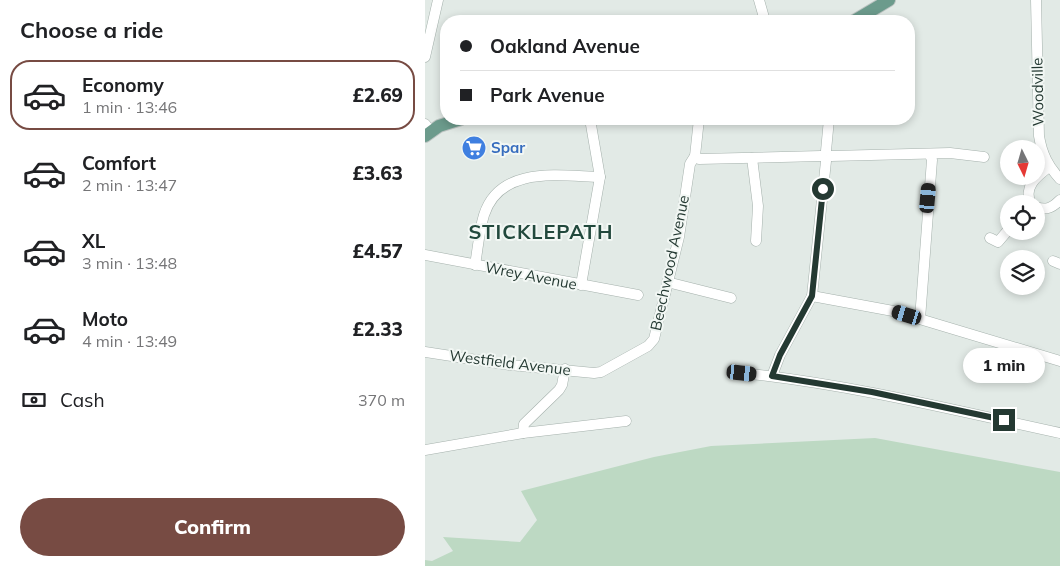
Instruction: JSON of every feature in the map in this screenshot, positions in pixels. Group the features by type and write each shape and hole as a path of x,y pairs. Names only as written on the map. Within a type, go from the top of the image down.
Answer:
{"main road":[{"path":"864,15 889,0"},
{"path":"427,130 442,125"}],"street":[{"path":"425,57 438,0"},
{"path":"759,0 763,15"},
{"name":"Woodville","path":"1036,0 1041,148 1049,167 1060,179"},
{"path":"581,285 600,177 591,125"},
{"name":"Beechwood Avenue","path":"594,373 601,372 631,357 648,346 654,339 679,238 698,125"},
{"path":"772,376 780,355 812,296 829,125"},
{"path":"692,160 950,153 985,157"},
{"path":"920,319 932,160 930,155"},
{"path":"752,158 758,206 756,241"},
{"path":"1028,195 1029,185 1049,167"},
{"path":"475,265 485,214 489,204 508,185 522,178 540,176 600,177"},
{"path":"1045,209 1054,206 1060,200"},
{"path":"990,238 998,242 1000,240"},
{"name":"Wrey Avenue","path":"425,255 638,295"},
{"path":"667,282 731,298"},
{"path":"812,296 893,311 1060,361"},
{"name":"Westfield Avenue","path":"425,352 510,365 594,373"},
{"path":"523,433 524,424 562,385 565,369"},
{"path":"742,373 872,392 1060,433"},
{"path":"425,450 523,433 625,421"}],"green space":[{"path":"875,438 1060,472 1060,566 425,566 425,560 432,561 453,551 443,537 520,542 537,520 521,491 654,457 711,446"}],"place":[{"name":"Spar","path":"474,148"}],"district":[{"name":"STICKLEPATH","path":"541,232"}],"route":[{"path":"823,189 812,296 780,355 772,376 872,392 1004,420"}]}
